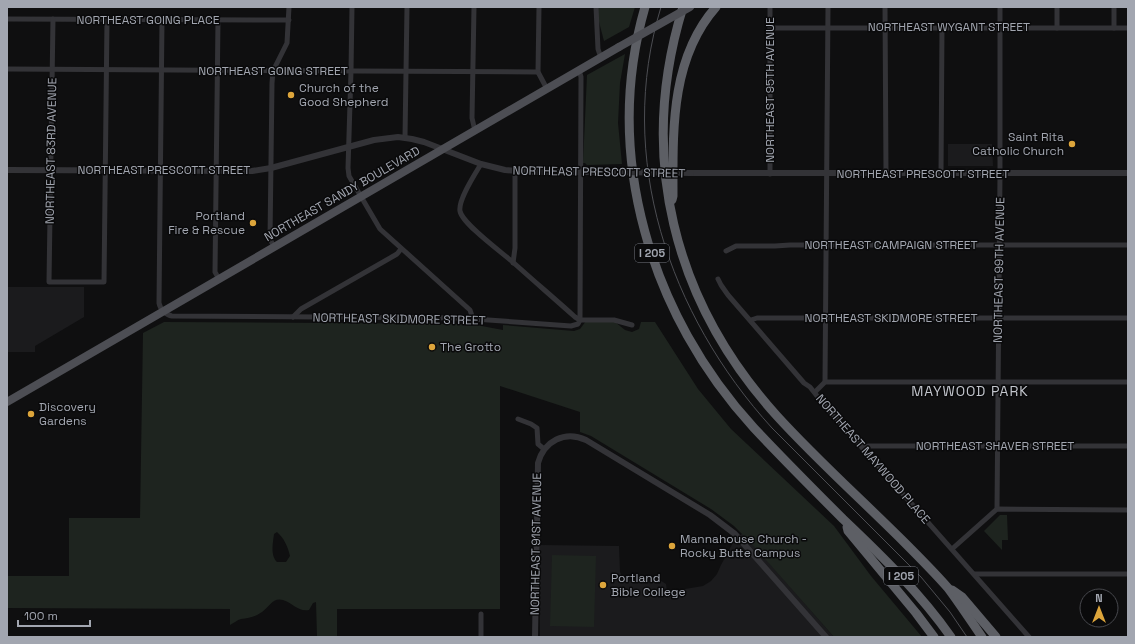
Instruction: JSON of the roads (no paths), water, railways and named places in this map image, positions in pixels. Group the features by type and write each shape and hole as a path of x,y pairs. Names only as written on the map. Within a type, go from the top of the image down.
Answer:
{"highway":[{"name":"I 205","path":"643,7 629,88 628,124 630,147 636,193 644,228 665,289 682,327 699,357 729,398 765,439 909,585 929,607 951,637"},
{"name":"I 205","path":"683,7 669,59 664,112 663,150 670,207 683,259 711,325 750,385 777,416 820,460 899,536 947,587 982,637"},
{"path":"670,207 673,196 674,128 683,70 687,55 698,30 716,7"},
{"path":"845,521 848,531 934,637"},
{"path":"947,587 962,596 996,637"}],"main road":[{"name":"NORTHEAST SANDY BOULEVARD","path":"7,402 690,7"}],"street":[{"path":"274,247 270,239 272,83 273,71 286,46 289,7"},
{"path":"352,7 348,173 376,225 470,310 473,319"},
{"path":"405,138 407,7"},
{"path":"474,7 472,118 475,131"},
{"path":"539,7 538,72 547,89"},
{"path":"596,7 598,49 601,58"},
{"name":"NORTHEAST 95TH AVENUE","path":"770,7 770,174"},
{"path":"815,392 825,382 828,7"},
{"path":"885,7 886,174"},
{"name":"NORTHEAST 99TH AVENUE","path":"996,509 1000,174 1000,7"},
{"path":"1057,7 1057,28"},
{"path":"1114,7 1114,28"},
{"name":"NORTHEAST GOING PLACE","path":"7,19 289,20"},
{"name":"NORTHEAST 83RD AVENUE","path":"52,19 50,282 104,282 105,171"},
{"path":"105,171 107,20"},
{"path":"162,20 159,303 163,311"},
{"path":"218,20 215,272 219,279"},
{"path":"941,174 942,27"},
{"name":"NORTHEAST WYGANT STREET","path":"770,28 1128,28"},
{"name":"NORTHEAST GOING STREET","path":"7,69 538,72"},
{"path":"579,70 581,77 580,320"},
{"name":"NORTHEAST PRESCOTT STREET","path":"7,170 252,171 271,168 381,139 405,138 424,142 481,164 515,172 770,174 1128,173"},
{"path":"481,164 461,202 460,212 462,218 486,241 580,320"},
{"path":"513,263 515,248 515,172"},
{"name":"NORTHEAST CAMPAIGN STREET","path":"726,251 736,246 1128,245"},
{"path":"293,317 301,309 397,254 401,249"},
{"name":"NORTHEAST MAYWOOD PLACE","path":"718,279 720,285 728,295 804,383 815,392 821,401 1029,637"},
{"name":"NORTHEAST SKIDMORE STREET","path":"163,311 172,316 473,319 571,326 578,324 580,320 614,320 632,325"},
{"name":"NORTHEAST SKIDMORE STREET","path":"751,320 757,318 1128,318"},
{"path":"825,382 1128,382"},
{"path":"518,419 535,426 538,431 538,444 544,449 552,442 560,438 569,436 580,437 716,519 731,530 744,543 826,637"},
{"name":"NORTHEAST SHAVER STREET","path":"862,447 1128,446"},
{"name":"NORTHEAST 91ST AVENUE","path":"536,637 537,472 539,459 544,449"},
{"path":"952,548 996,509 1128,510"},
{"path":"975,574 1128,574"},
{"path":"481,614 481,637"}],"tram line":[{"path":"661,7 648,64 644,120 649,176 661,231 679,285 705,336 736,384 772,428 921,577 950,612 967,637"}],"place":[{"name":"Church of the Good Shepherd","path":"291,95"},
{"name":"Saint Rita Catholic Church","path":"1072,144"},
{"name":"Portland Fire & Rescue","path":"253,223"},
{"name":"The Grotto","path":"432,347"},
{"name":"Discovery Gardens","path":"31,414"},
{"name":"Mannahouse Church - Rocky Butte Campus","path":"672,546"},
{"name":"Portland Bible College","path":"603,585"}],"district":[{"name":"MAYWOOD PARK","path":"970,391"}]}
